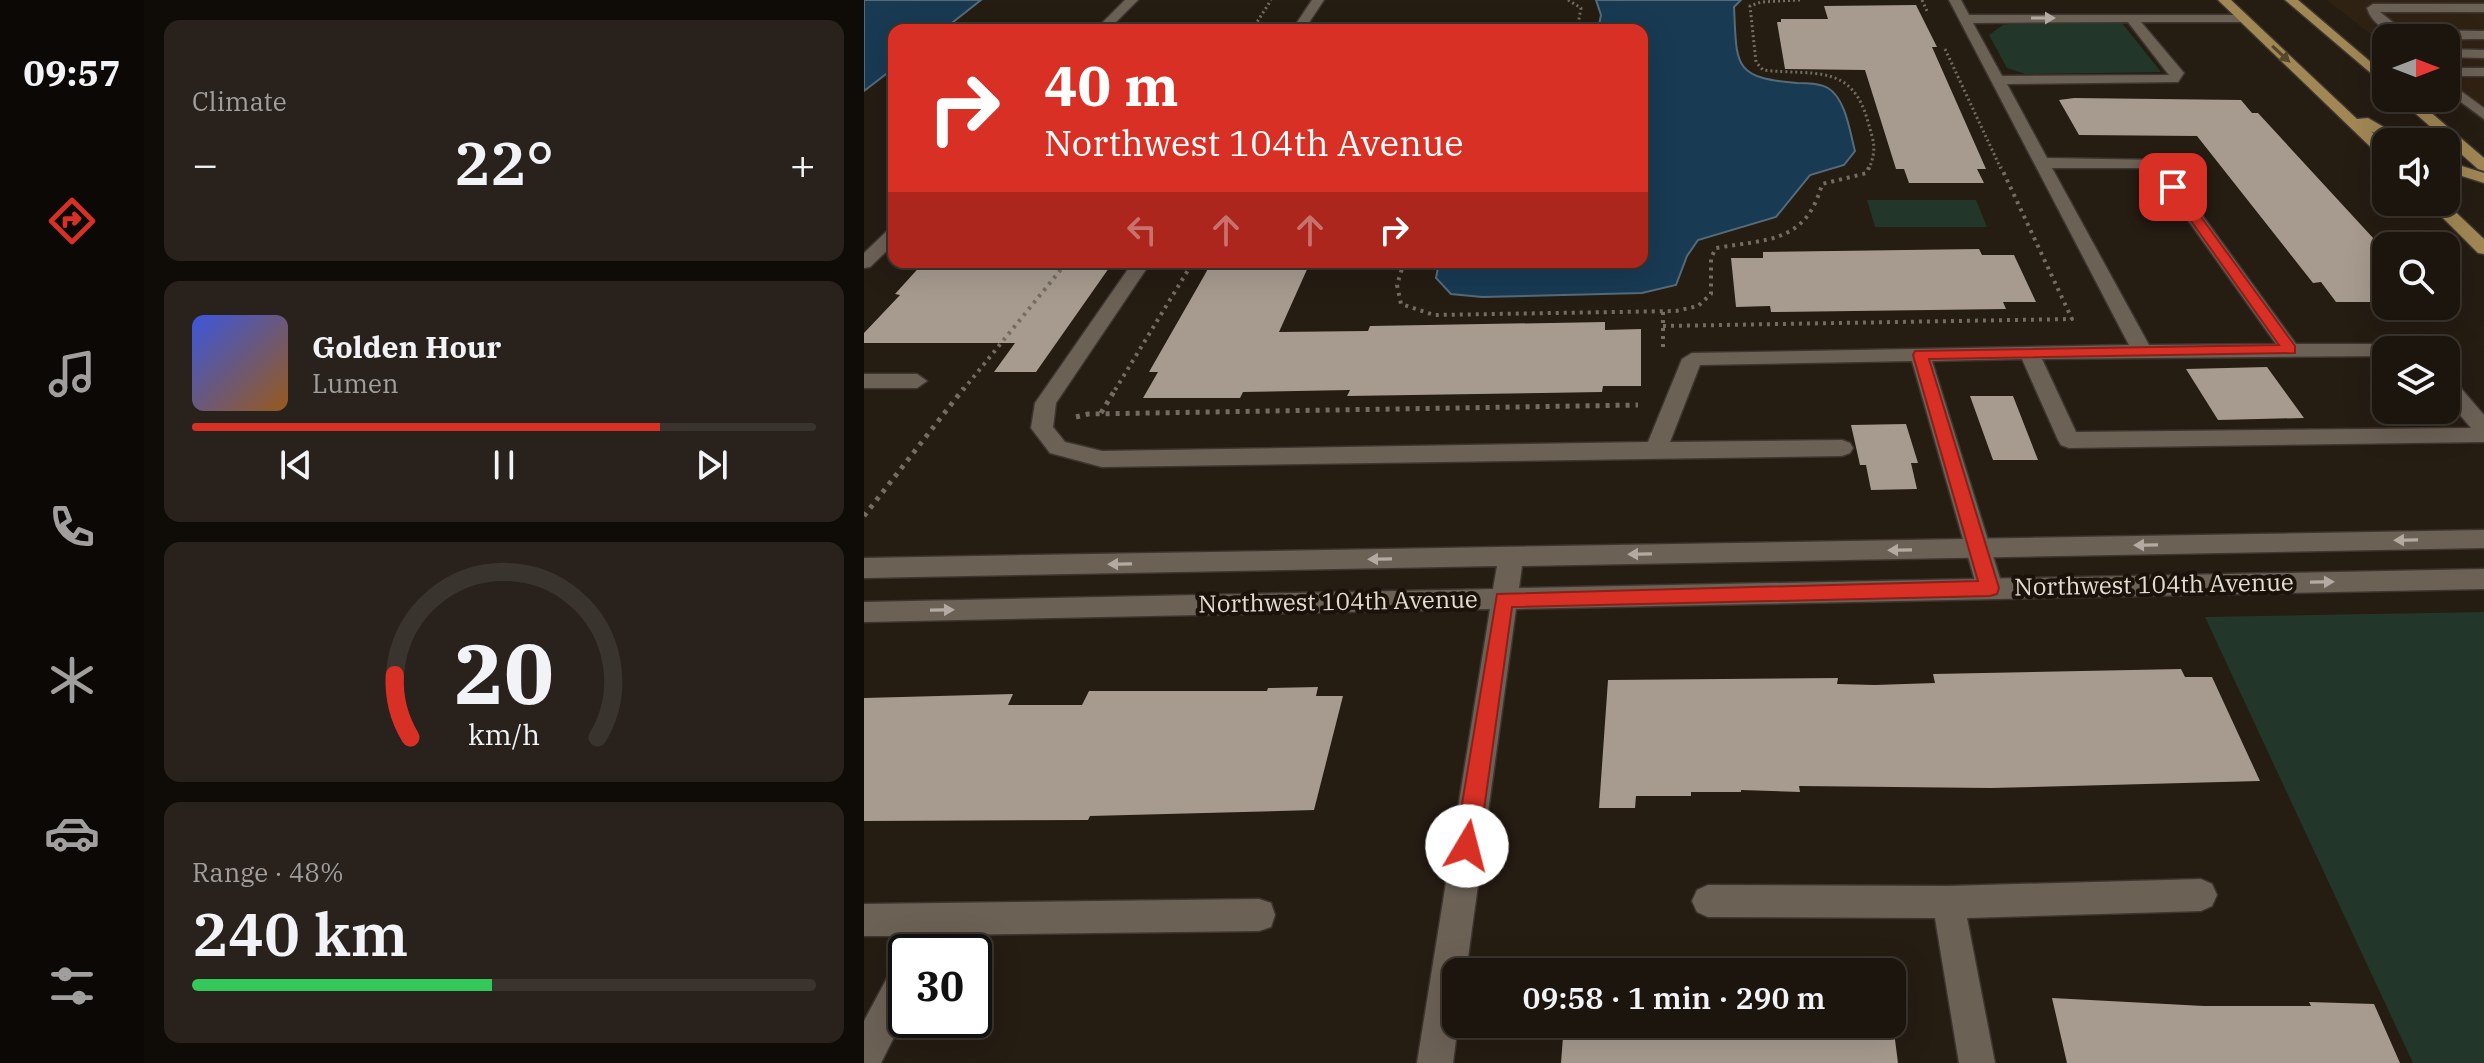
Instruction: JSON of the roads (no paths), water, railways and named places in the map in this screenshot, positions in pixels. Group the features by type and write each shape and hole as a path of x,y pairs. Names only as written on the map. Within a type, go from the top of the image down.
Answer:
{"main road":[{"path":"2291,0 2372,70"},
{"path":"2227,2 2372,141"},
{"path":"2336,106 2376,128"},
{"path":"2421,112 2484,166"},
{"path":"2460,170 2484,178"},
{"path":"2450,216 2484,249"}],"street":[{"path":"1107,24 1132,0"},
{"path":"1302,24 1318,0"},
{"path":"1960,8 2227,2"},
{"path":"1960,8 2131,18 2243,18"},
{"path":"1960,8 2142,351"},
{"path":"2484,8 2373,8 2374,13 2395,30 2410,34 2484,35"},
{"path":"1998,80 2173,79 2177,73 2131,18"},
{"path":"2460,53 2484,54"},
{"path":"2460,72 2484,72"},
{"path":"2460,95 2484,115"},
{"path":"2042,163 2156,163 2290,350"},
{"path":"864,263 888,240"},
{"path":"1138,268 1046,403 1042,428 1058,448 1102,459 1842,448"},
{"path":"1656,450 1692,359 2372,350"},
{"path":"2029,353 2069,440 2484,435"},
{"path":"1920,355 1990,588"},
{"path":"864,381 917,381"},
{"path":"2460,401 2484,429"},
{"name":"Northwest 104th Avenue","path":"864,568 2484,539"},
{"path":"1435,1063 1511,556"},
{"name":"Northwest 104th Avenue","path":"864,612 2484,579"},
{"path":"1708,901 1948,902 2201,895"},
{"path":"1948,902 1977,1063"},
{"path":"864,920 1259,915"},
{"path":"928,934 936,919"},
{"path":"864,1058 888,1012"}],"water":[{"path":"864,0 981,0 951,24 888,24 888,73 864,91"},
{"path":"1596,0 1741,0 1734,7 1736,43 1742,65 1760,77 1828,88 1843,108 1855,151 1844,165 1810,175 1776,217 1698,240 1687,256 1676,285 1642,293 1482,297 1451,294 1436,278 1438,268 1648,268 1648,24 1599,24 1601,15"}]}
